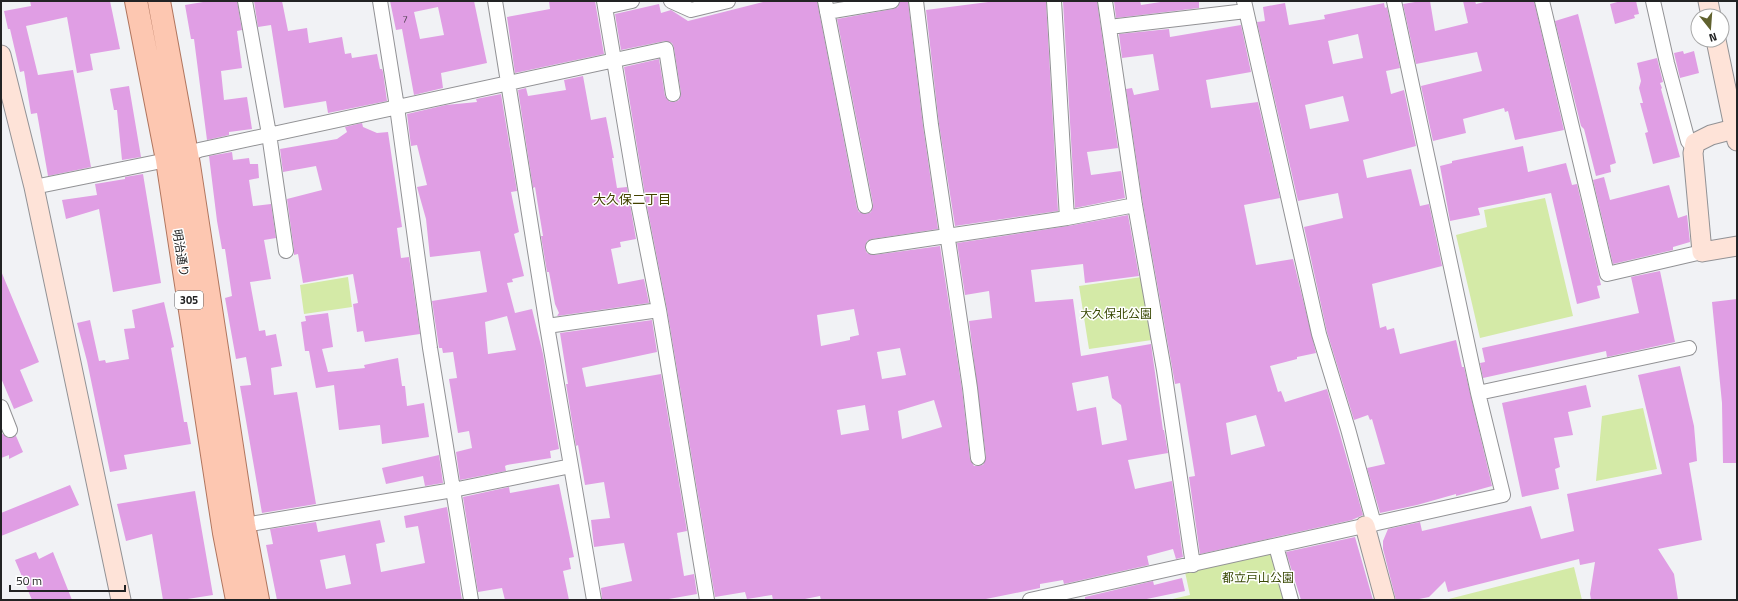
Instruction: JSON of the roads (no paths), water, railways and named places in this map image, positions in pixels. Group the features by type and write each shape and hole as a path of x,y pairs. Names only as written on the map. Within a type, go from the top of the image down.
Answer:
{"main road":[{"name":"明治通り","path":"136,1 177,157 258,600"},
{"name":"明治通り","path":"159,1 224,533 237,600"}],"street":[{"path":"245,1 269,134 286,251"},
{"path":"380,1 397,107 430,348 471,600"},
{"path":"495,1 547,326 594,600"},
{"path":"632,1 604,4 638,203 659,310 707,600"},
{"path":"671,1 691,10 728,1"},
{"path":"865,206 826,6 892,1"},
{"path":"916,1 930,125 970,388 978,458"},
{"path":"1054,1 1067,218"},
{"path":"1105,1 1135,205 1164,370 1193,565"},
{"path":"1030,600 1065,596 1193,565 1503,495 1478,392 1394,1"},
{"path":"1542,1 1607,274 1702,252 1737,246"},
{"path":"1653,1 1667,63 1688,141 1694,148"},
{"path":"1109,28 1245,6 1319,334 1348,429 1385,600"},
{"path":"1702,252 1693,153 1695,143 1711,135 1736,135 1718,48"},
{"path":"34,187 177,157 199,150 269,134 666,49 673,94"},
{"path":"1,55 34,187 121,600"},
{"path":"873,247 1067,218 1135,205"},
{"path":"547,326 659,310"},
{"path":"1478,392 1689,348"},
{"path":"1,407 10,430"},
{"path":"244,524 453,490 571,466"},
{"path":"1276,546 1291,600"}],"district":[{"name":"大久保二丁目","path":"632,199"}],"park label":[{"name":"大久保北公園","path":"1116,313"},
{"name":"都立戸山公園","path":"1258,577"}]}
